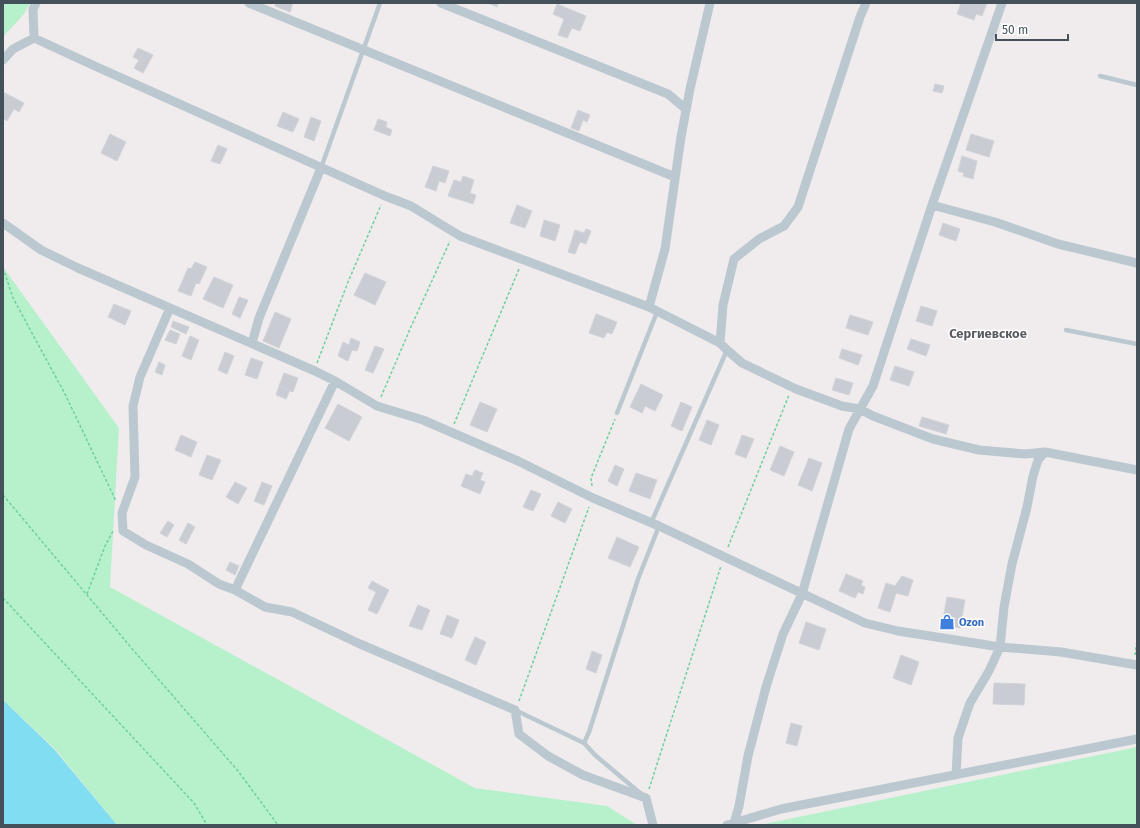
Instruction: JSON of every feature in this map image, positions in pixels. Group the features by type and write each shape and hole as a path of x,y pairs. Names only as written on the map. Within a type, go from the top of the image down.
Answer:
{"street":[{"path":"34,38 33,9 36,3"},
{"path":"249,3 675,177"},
{"path":"441,3 668,94 686,109"},
{"path":"653,310 665,250 686,109 710,3"},
{"path":"720,343 723,305 734,259 759,239 784,226 798,207 860,17 866,3"},
{"path":"731,824 739,806 748,756 766,687 783,634 802,594 850,429 873,386 932,205 1002,3"},
{"path":"3,60 13,49 34,38"},
{"path":"34,38 321,168 411,206 460,236 653,310 720,343 742,363 792,387 842,406 860,409 873,416 934,439 979,450 1025,454 1045,452 1137,470"},
{"path":"252,343 260,318 321,168"},
{"path":"932,205 995,222 1058,244 1137,263"},
{"path":"3,223 41,250 78,268 315,370 336,380 377,406 423,420 518,461 593,498 655,525 865,623 898,631 1000,647 1061,652 1136,665"},
{"path":"170,308 140,377 133,406 135,477 122,513 123,531 146,545 188,564 220,584 235,590 265,607 292,612 360,644 515,710 519,734 548,756 583,775 646,798 653,825"},
{"path":"235,590 336,380"},
{"path":"956,774 958,738 965,717 970,703 989,671 1000,647 1004,607 1012,564 1027,507 1032,476 1038,460 1045,452"},
{"path":"731,824 781,809 1137,739"}],"lane":[{"path":"321,168 380,3"},
{"path":"1100,76 1137,85"},
{"path":"617,413 653,310"},
{"path":"1066,330 1137,344"},
{"path":"584,743 589,732 655,525 726,350"},
{"path":"515,710 584,743 595,756 646,798"}],"path":[{"path":"315,370 323,345 385,196"},
{"path":"377,406 454,232"},
{"path":"450,432 523,260"},
{"path":"3,268 13,298 65,394 122,513 105,546 86,594"},
{"path":"646,798 724,557 792,387"},
{"path":"515,710 593,498 591,478 617,413"},
{"path":"3,495 238,771 278,825"},
{"path":"3,598 194,803 207,825"},
{"path":"1136,665 1137,641"}],"green space":[{"path":"3,3 30,3 24,14 3,37"},
{"path":"3,267 119,428 110,587 475,788 607,806 637,825 117,825 55,749 3,700"},
{"path":"1137,747 1137,825 759,825"}],"water":[{"path":"3,700 54,749 117,825 3,825"}],"building":[{"path":"276,3 293,3 290,12 275,6"},
{"path":"488,3 498,3 497,7"},
{"path":"961,3 987,3 982,16 976,14 974,20 957,14"},
{"path":"557,4 586,16 580,31 572,28 567,38 558,35 564,19 553,14"},
{"path":"138,48 153,55 143,73 134,68 139,60 133,57"},
{"path":"935,84 944,86 942,93 933,91"},
{"path":"3,92 24,103 19,112 14,109 7,121 3,118"},
{"path":"578,110 590,115 587,122 583,120 579,131 571,128"},
{"path":"283,112 299,119 293,132 277,126"},
{"path":"311,117 321,121 314,141 304,137"},
{"path":"378,119 387,122 386,127 392,130 390,136 374,130"},
{"path":"110,134 126,142 117,161 101,153"},
{"path":"971,134 994,141 989,157 966,150"},
{"path":"218,145 227,149 220,164 211,161"},
{"path":"962,156 977,161 973,179 963,176 964,173 958,171"},
{"path":"433,166 449,171 445,183 439,181 436,191 425,187"},
{"path":"463,176 474,180 470,193 476,195 473,204 448,196 454,180 461,182"},
{"path":"517,205 532,211 525,228 510,223"},
{"path":"544,220 560,225 555,241 540,236"},
{"path":"943,223 960,229 956,241 939,235"},
{"path":"586,229 591,231 586,244 580,242 575,254 568,252 575,230 584,233"},
{"path":"195,262 207,267 199,284 196,283 191,296 178,291 188,268 191,269"},
{"path":"365,273 386,282 375,305 354,295"},
{"path":"214,277 233,285 223,308 203,299"},
{"path":"239,297 248,300 240,318 232,314"},
{"path":"114,304 131,311 125,325 108,317"},
{"path":"921,306 937,311 932,326 916,321"},
{"path":"275,312 291,319 279,348 263,341"},
{"path":"596,314 617,322 612,334 607,332 604,338 589,333"},
{"path":"850,315 873,322 868,335 846,328"},
{"path":"173,321 189,327 186,334 171,327"},
{"path":"170,330 180,334 176,344 165,340"},
{"path":"190,336 199,340 191,360 182,356"},
{"path":"351,338 360,342 357,351 352,350 348,361 338,356 343,342 349,345"},
{"path":"911,339 930,345 926,356 907,349"},
{"path":"375,346 384,349 373,373 365,370"},
{"path":"842,349 862,355 858,365 839,358"},
{"path":"225,352 234,356 227,374 218,370"},
{"path":"251,358 263,362 257,379 245,375"},
{"path":"159,362 165,365 162,375 155,372"},
{"path":"895,366 914,372 909,386 890,380"},
{"path":"284,373 298,378 293,392 279,386"},
{"path":"836,378 853,383 849,395 832,390"},
{"path":"641,384 663,395 655,411 645,406 642,413 630,407"},
{"path":"279,386 290,390 286,399 276,395"},
{"path":"480,402 497,409 487,432 470,425"},
{"path":"681,402 692,407 682,431 671,426"},
{"path":"338,404 362,417 349,441 325,428"},
{"path":"922,417 949,425 946,434 919,426"},
{"path":"707,420 719,425 711,445 699,440"},
{"path":"181,435 197,442 191,457 175,450"},
{"path":"742,435 754,439 746,458 735,454"},
{"path":"780,446 794,452 784,476 770,470"},
{"path":"207,455 221,460 212,480 199,475"},
{"path":"809,458 822,463 812,491 798,485"},
{"path":"615,465 624,469 617,486 608,481"},
{"path":"475,470 483,473 480,480 485,482 480,494 461,486 466,474 472,476"},
{"path":"636,473 657,480 650,499 629,491"},
{"path":"235,482 247,488 238,504 226,497"},
{"path":"262,482 272,486 264,505 254,501"},
{"path":"531,490 541,494 533,511 523,507"},
{"path":"558,502 572,509 565,523 551,516"},
{"path":"168,521 174,525 167,537 160,533"},
{"path":"188,523 195,527 186,544 179,540"},
{"path":"617,537 639,547 630,567 608,558"},
{"path":"230,562 239,566 235,575 226,570"},
{"path":"846,574 863,581 861,585 865,587 863,594 858,592 855,598 839,591"},
{"path":"902,576 913,580 908,596 896,593 890,612 878,608 886,583 895,586"},
{"path":"372,581 389,590 377,614 368,610 376,592 368,588"},
{"path":"947,597 965,600 960,628 942,625"},
{"path":"418,605 430,610 422,630 409,626"},
{"path":"447,615 459,620 452,638 440,634"},
{"path":"806,622 826,629 819,650 799,643"},
{"path":"475,637 486,642 476,665 465,660"},
{"path":"592,651 602,655 596,673 586,669"},
{"path":"901,655 919,662 911,685 893,678"},
{"path":"994,683 1025,684 1024,705 993,704"},
{"path":"791,723 802,726 797,746 786,743"}],"place":[{"name":"Ozon","path":"947,622"}],"district":[{"name":"Сергиевское","path":"988,333"}]}
